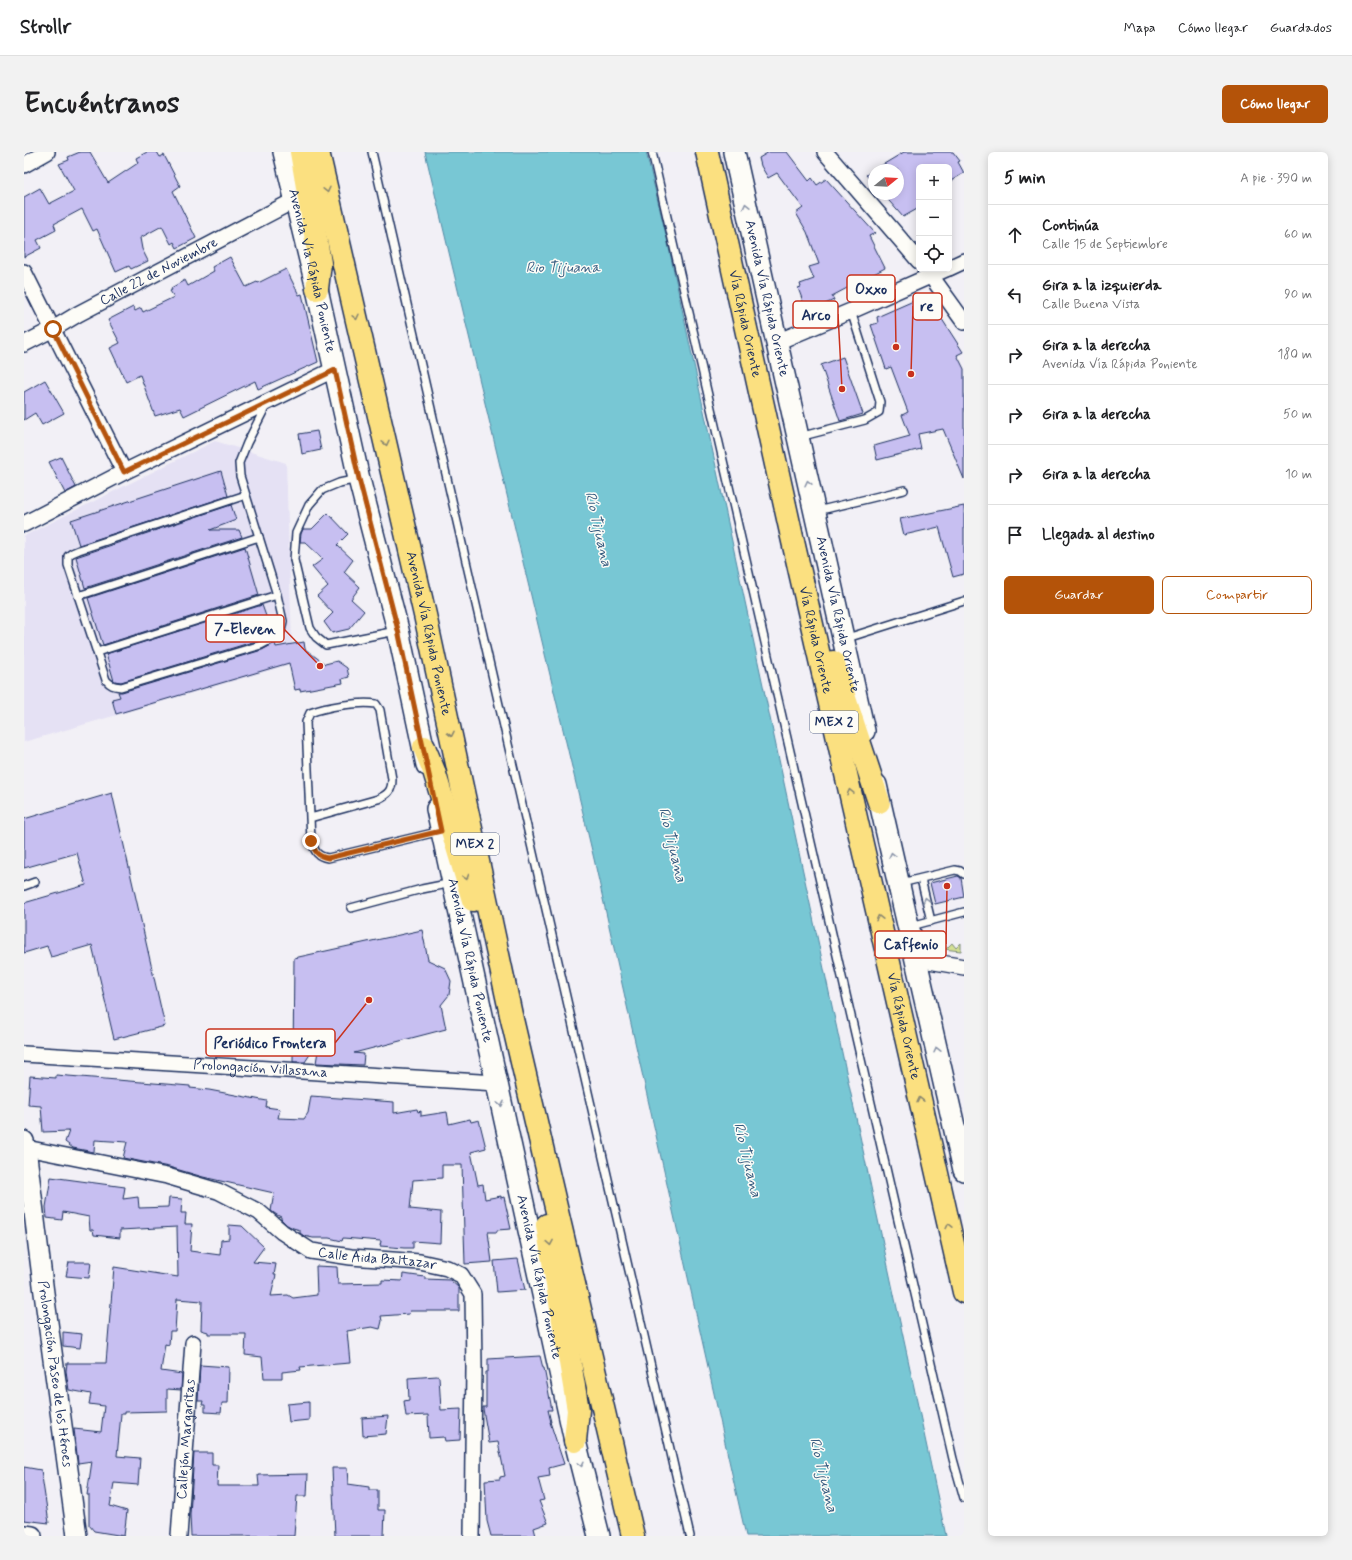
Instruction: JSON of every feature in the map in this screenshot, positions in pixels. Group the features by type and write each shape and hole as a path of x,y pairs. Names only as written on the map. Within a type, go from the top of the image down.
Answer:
{"highway":[{"path":"302,152 320,263 317,289"},
{"name":"Avenida Vía Rápida Poniente","path":"318,152 425,615 511,1015 633,1536"},
{"name":"Vía Rápida Oriente","path":"707,152 792,537 964,1292"},
{"path":"792,537 879,802"},
{"path":"424,747 434,771 498,981 511,1015"},
{"path":"527,1080 527,1108 578,1410 575,1441"}],"main road":[{"name":"Avenida Vía Rápida Poniente","path":"284,152 317,289 359,479 398,630 575,1441 599,1536"},
{"name":"Avenida Vía Rápida Oriente","path":"734,152 844,639 879,802 962,1148 964,1170"}],"street":[{"path":"24,165 47,152"},
{"path":"825,152 916,257"},
{"name":"Calle 22 de Noviembre","path":"24,344 295,200"},
{"path":"952,267 964,261"},
{"path":"24,272 124,472"},
{"path":"777,342 851,311 929,272 964,322"},
{"path":"24,524 124,472 335,370"},
{"path":"917,959 964,967"},
{"name":"Prolongación Villasana","path":"24,1054 496,1083"},
{"name":"Prolongación Paseo de los Héroes","path":"25,1145 78,1536"},
{"name":"Calle Aida Baltazar","path":"25,1145 167,1176 218,1191 259,1212 282,1232 311,1251 351,1257 420,1262 447,1268 461,1275 472,1294 474,1368 472,1536"},
{"name":"Callejón Margaritas","path":"179,1536 193,1343"},
{"path":"24,1535 32,1536"}],"lane":[{"path":"372,152 690,1536"},
{"path":"652,152 953,1459 964,1498"},
{"path":"798,438 865,420 879,412 880,402 851,311"},
{"path":"246,496 72,553 68,556 68,565 106,680 113,686 121,687 261,644 274,638 281,631 283,621 277,595 240,476 239,463 247,443 269,402"},
{"path":"359,479 339,483 322,490 309,505 296,533 294,560 310,628 316,637 326,645 398,630"},
{"path":"815,511 904,490"},
{"path":"78,596 259,537"},
{"path":"97,652 277,595"},
{"path":"844,639 964,601"},
{"path":"310,818 378,799 387,794 392,788 380,710 376,704 366,702 318,710 310,714 306,722 310,818 311,841 314,850 320,857 328,858 441,831"},
{"path":"898,884 955,870 964,874"},
{"path":"921,879 931,921"},
{"path":"24,886 35,882"},
{"path":"351,908 422,889 452,883"},
{"path":"908,926 964,912"}],"shaded area":[{"path":"215,441 286,463 292,644 295,663 24,742 24,536"}],"green space":[{"path":"937,938 946,949 952,943 956,948 961,943 961,951 925,947 925,942"}],"water":[{"name":"Rio Tijuana","path":"425,152 646,152 667,239 946,1536 746,1536 594,859"}],"building":[{"path":"80,152 90,152 108,183 138,163 136,158 147,152 157,152 160,157 164,155 180,186 173,191 196,238 177,248 174,242 171,244 162,226 140,238 142,249 148,261 131,269 129,266 116,272 97,229 93,231 82,209 54,224 56,230 37,240 41,248 24,257 24,197 40,188 49,204 74,191 59,164 69,160 68,157"},
{"path":"769,152 787,152 809,181 812,178 817,185 826,179 875,233 869,236 885,268 832,296 834,300 807,312 798,288 801,287 800,284 814,279 809,267 819,264 807,232 796,213 803,208 777,173 768,178 761,166 759,158"},
{"path":"904,152 953,152 960,161 958,162 964,173 952,180 952,164 916,164 916,210 903,217 888,200 904,200 904,164 884,164"},
{"path":"230,257 246,287 257,282 258,283 286,269 299,295 302,294 318,362 258,389 255,381 184,416 180,408 155,416 140,375 126,382 110,348 120,343 108,320 133,307 135,311 141,308 143,312 174,297 170,291 172,290 171,288 185,280 188,286 214,271 212,267"},
{"path":"918,299 922,308 928,306 933,316 938,313 963,352 957,355 964,369 964,479 943,429 918,434 921,449 877,460 874,446 910,436 902,415 908,412 891,367 886,369 871,325 878,323 877,317"},
{"path":"843,357 863,414 840,421 821,365"},
{"path":"45,380 64,413 42,425 35,413 24,420 24,392"},
{"path":"317,431 321,450 302,454 299,434"},
{"path":"61,457 76,487 65,493 49,462"},
{"path":"221,471 228,496 79,545 71,520"},
{"path":"231,505 236,520 210,530 239,530 242,537 85,588 76,557"},
{"path":"964,506 964,574 953,577 939,527 904,535 900,519"},
{"path":"328,513 348,534 337,545 353,560 344,572 360,587 351,599 364,611 349,629 332,633 324,622 333,613 317,596 328,586 312,567 323,559 305,542 300,542 303,529 312,529"},
{"path":"245,547 259,595 103,645 88,598"},
{"path":"262,605 272,633 259,640 121,682 114,681 106,654"},
{"path":"304,642 305,649 325,664 337,661 347,668 349,677 342,679 343,683 300,691 300,689 295,690 289,663 116,714 112,699 120,697 118,692 262,650 275,643 276,647"},
{"path":"112,793 165,1026 114,1039 92,945 51,957 47,946 24,953 24,903 86,885 77,853 24,868 24,819"},
{"path":"958,876 961,878 964,897 935,904 930,883"},
{"path":"422,930 428,960 445,968 451,981 449,995 441,1005 446,1029 354,1053 364,1054 363,1065 316,1063 320,1039 305,1062 293,1062 294,958"},
{"path":"56,1075 190,1086 190,1088 267,1101 266,1107 280,1109 278,1118 304,1119 308,1113 311,1096 394,1102 394,1113 417,1109 418,1112 421,1111 421,1116 447,1112 449,1124 470,1119 471,1122 479,1120 486,1148 471,1152 478,1185 483,1184 485,1199 501,1196 501,1198 504,1197 511,1229 488,1232 492,1262 465,1264 462,1165 442,1165 442,1178 413,1180 410,1209 441,1212 440,1243 413,1241 413,1248 404,1248 380,1246 381,1241 343,1238 342,1241 329,1238 313,1238 304,1236 300,1233 300,1230 287,1225 281,1217 271,1211 274,1193 203,1177 169,1167 123,1158 127,1142 95,1140 94,1152 73,1148 65,1142 69,1131 43,1132 41,1106 28,1105 30,1076 56,1078"},
{"path":"51,1177 125,1187 123,1199 138,1197 139,1208 168,1207 169,1198 182,1199 181,1213 186,1213 185,1224 192,1224 190,1251 220,1255 221,1240 229,1239 229,1225 242,1226 264,1247 253,1262 276,1264 274,1275 276,1275 271,1296 288,1295 293,1298 317,1295 316,1266 337,1267 338,1284 382,1283 382,1280 402,1281 403,1274 425,1277 425,1279 450,1280 459,1288 459,1311 410,1311 409,1314 381,1316 382,1321 380,1329 372,1327 347,1331 350,1363 300,1367 301,1370 282,1372 282,1378 264,1378 262,1357 245,1355 246,1334 208,1334 208,1332 201,1330 202,1301 177,1299 175,1331 170,1331 169,1345 165,1344 161,1371 182,1374 181,1390 167,1389 167,1411 124,1412 124,1414 121,1414 117,1456 140,1458 138,1485 114,1483 110,1506 127,1511 124,1536 94,1531 89,1525 89,1495 87,1495 92,1461 78,1463 74,1429 101,1432 104,1406 89,1404 91,1394 69,1390 66,1371 67,1363 106,1363 114,1267 178,1277 177,1227 120,1230 120,1238 94,1235 93,1230 90,1230 89,1217 63,1212 62,1220 47,1218 46,1207"},
{"path":"518,1259 525,1290 497,1292 494,1261"},
{"path":"69,1262 91,1262 89,1278 66,1276"},
{"path":"63,1332 82,1334 80,1348 63,1346"},
{"path":"540,1356 544,1368 552,1410 548,1410 550,1422 564,1464 549,1468 550,1476 538,1478 544,1500 539,1501 548,1523 534,1528 536,1536 491,1536 487,1521 485,1480 500,1479 500,1477 505,1476 498,1442 489,1443 483,1409 483,1407 486,1407 486,1372 488,1372 488,1359"},
{"path":"200,1365 229,1367 228,1403 222,1403 221,1413 205,1412 205,1405 202,1405 203,1401 198,1401"},
{"path":"439,1377 441,1410 461,1409 460,1440 445,1441 444,1437 429,1438 428,1415 406,1416 404,1401 409,1400 408,1378"},
{"path":"309,1402 309,1420 289,1422 287,1404"},
{"path":"388,1416 386,1434 363,1436 362,1418"},
{"path":"194,1453 212,1453 212,1465 218,1465 217,1486 259,1486 258,1475 308,1474 307,1496 297,1496 294,1536 191,1536 190,1515"},
{"path":"24,1467 41,1470 49,1523 24,1520"},
{"path":"332,1468 347,1468 348,1484 369,1487 369,1490 378,1490 378,1510 385,1510 384,1536 335,1536"}],"place":[{"name":"Oxxo","path":"896,347"},
{"name":"re","path":"911,374"},
{"name":"Arco","path":"842,389"},
{"name":"7-Eleven","path":"320,666"},
{"name":"Caffenio","path":"947,886"},
{"name":"Periódico Frontera","path":"369,1000"}],"route":[{"path":"53,329 124,472 335,370 359,479 398,630 441,831 328,858 320,857 314,850 311,841"}],"water label":[{"name":"Río Tijuana","path":"598,529"},
{"name":"Río Tijuana","path":"672,845"},
{"name":"Río Tijuana","path":"747,1160"},
{"name":"Río Tijuana","path":"823,1475"}]}
